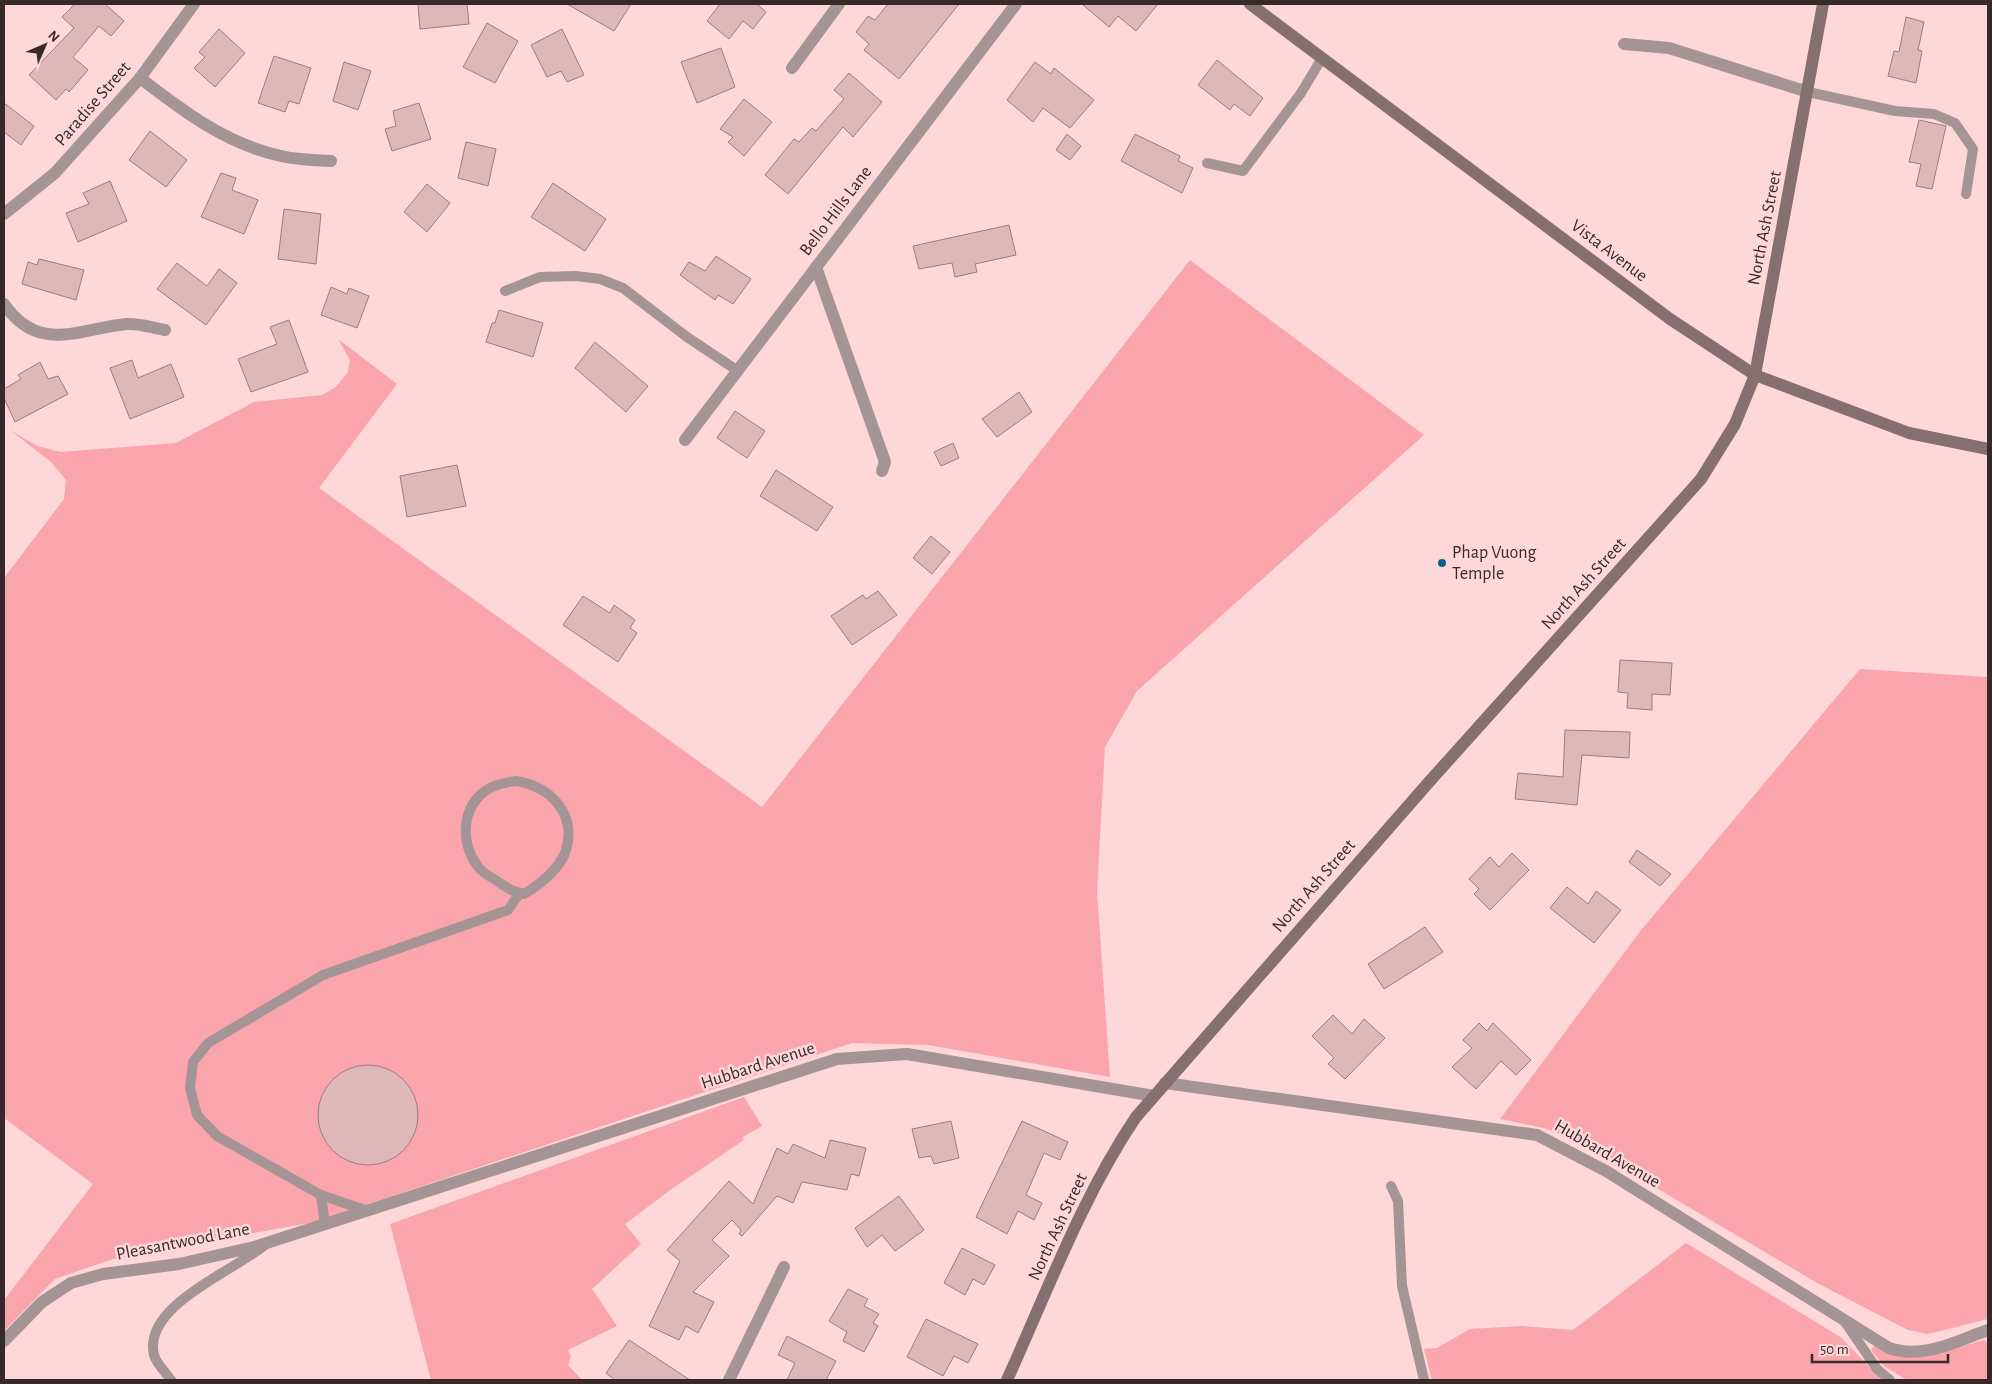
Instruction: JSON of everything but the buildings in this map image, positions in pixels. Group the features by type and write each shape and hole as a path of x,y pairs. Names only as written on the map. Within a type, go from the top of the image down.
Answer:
{"main road":[{"name":"Vista Avenue","path":"1250,4 1670,319 1755,375 1909,433 1988,449"},
{"name":"North Ash Street","path":"1007,1380 1083,1210 1119,1142 1136,1117 1429,782 1701,479 1734,424 1755,375 1823,4"}],"street":[{"name":"Paradise Street","path":"4,214 55,173 140,78 194,4"},
{"path":"792,68 839,4"},
{"name":"Bello Hills Lane","path":"685,440 1016,4"},
{"path":"1624,44 1669,48 1808,92"},
{"path":"140,78 186,114 228,138 280,156 331,162"},
{"path":"816,267 885,462 882,471"},
{"path":"4,304 9,311 28,327 55,336 81,334 128,323 165,330"},
{"name":"Hubbard Avenue","path":"386,1206 837,1059 907,1054 1154,1096"},
{"name":"Hubbard Avenue","path":"1165,1083 1537,1134 1606,1171 1889,1348 1901,1352 1926,1352 1988,1330"},
{"name":"Pleasantwood Lane","path":"4,1340 42,1302 71,1283 103,1274 179,1264 267,1243 386,1206"},
{"path":"729,1380 784,1267"}],"lane":[{"path":"1206,162 1243,171 1301,93 1322,58"},
{"path":"1808,92 1895,111 1934,114 1955,123 1973,149 1966,194"},
{"path":"505,291 540,277 576,276 600,278 623,288 687,337 738,371"},
{"path":"516,781 533,784 553,796 564,813 568,833 565,853 560,861 538,885 524,894 519,894 480,870 469,853 465,833 468,813 480,796 497,785 516,781"},
{"path":"368,1211 321,1195 216,1136 197,1115 190,1088 193,1062 208,1042 323,975 508,910 519,894"},
{"path":"1391,1186 1398,1201 1402,1286 1424,1380"},
{"path":"321,1195 325,1225"},
{"path":"171,1380 154,1355 154,1337 163,1319 188,1294 253,1256 267,1243"},
{"path":"1843,1319 1876,1369 1890,1380"}],"shaded area":[{"path":"1190,260 1424,435 1137,691 1105,747 1097,892 1110,1077 928,1045 852,1043 314,1222 113,1259 55,1279 4,1331 4,1300 93,1184 4,1118 4,578 64,499 66,480 51,462 10,430 37,446 61,452 176,443 254,402 322,395 336,387 348,372 350,360 338,339 397,384 319,488 762,807"},
{"path":"1860,669 1988,677 1988,1319 1928,1334 1908,1330 1819,1284 1577,1141 1544,1128 1500,1119 1642,929"},
{"path":"744,1097 762,1126 743,1137 744,1140 673,1188 625,1224 641,1244 592,1289 617,1326 568,1350 571,1356 568,1365 582,1380 431,1380 390,1224"},
{"path":"1686,1243 1842,1338 1881,1380 1432,1380 1424,1349 1437,1348 1470,1329 1522,1326 1573,1330"},
{"path":"1984,1340 1988,1343 1988,1380 1907,1380 1884,1366 1871,1350 1874,1345 1942,1352"}],"place":[{"name":"Phap Vuong Temple","path":"1442,563"}]}
